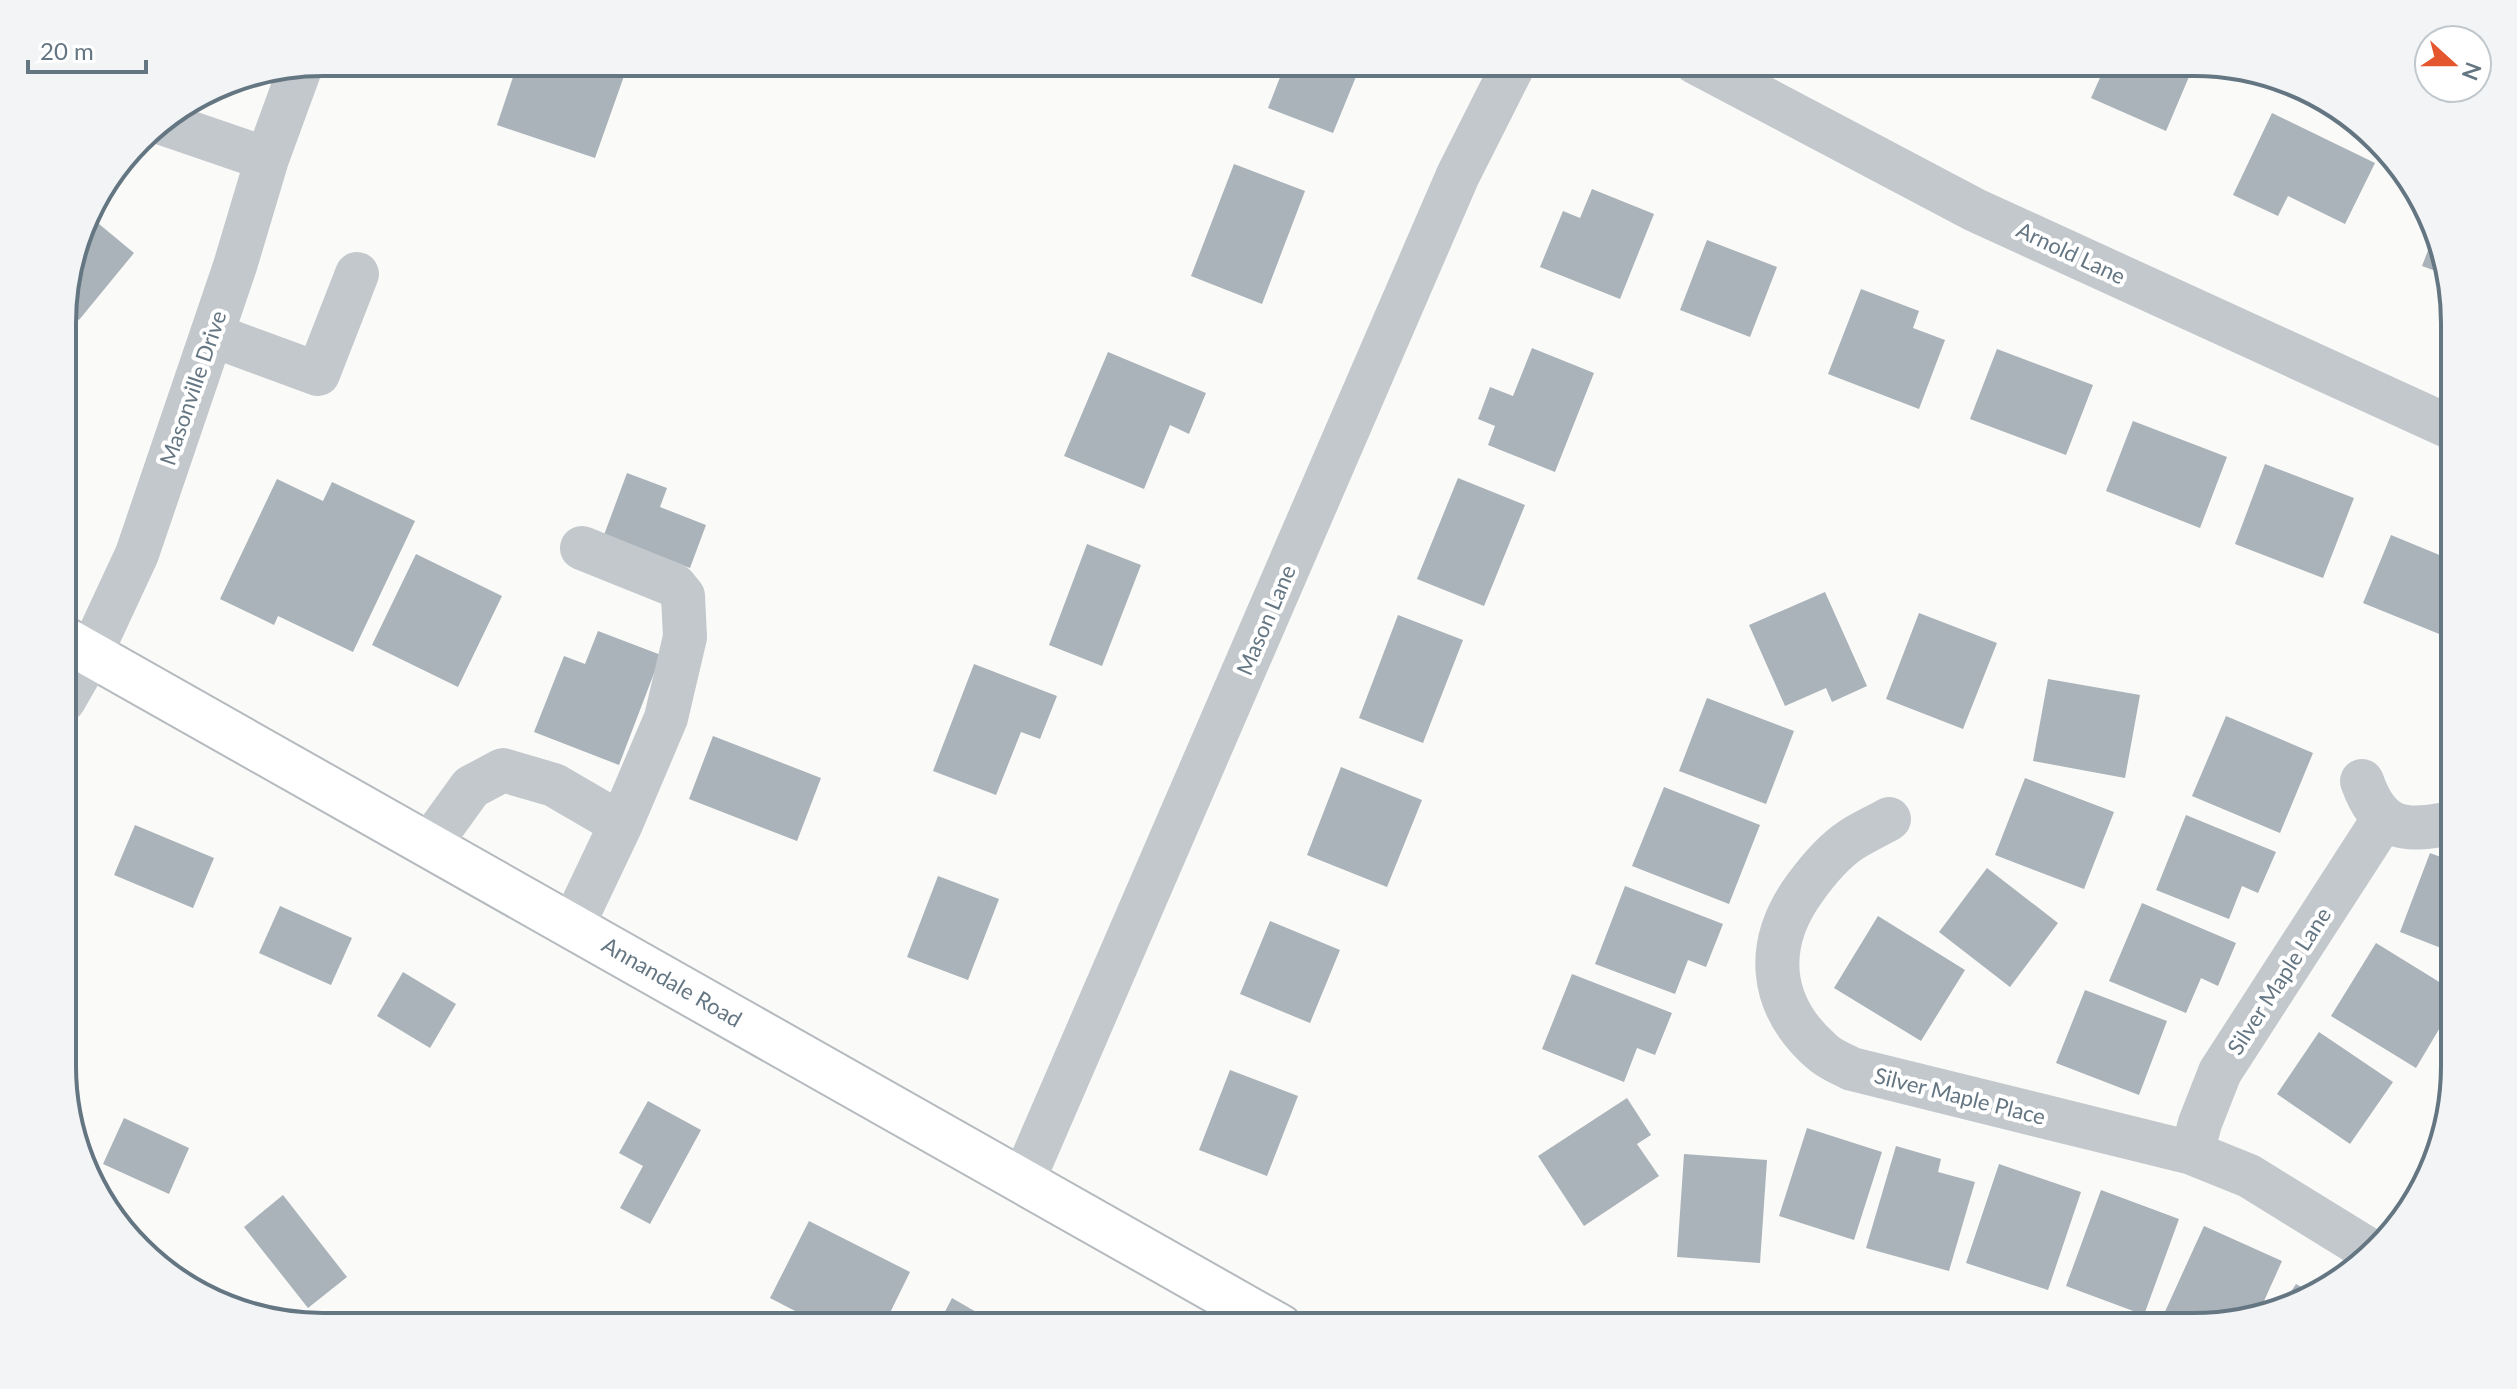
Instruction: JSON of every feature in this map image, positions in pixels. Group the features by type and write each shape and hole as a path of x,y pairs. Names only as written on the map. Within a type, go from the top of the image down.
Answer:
{"main road":[{"name":"Annandale Road","path":"78,646 1254,1313"}],"street":[{"name":"Mason Lane","path":"1023,1181 1452,189 1508,76"},
{"name":"Arnold Lane","path":"1722,76 1975,210 2441,423"},
{"name":"Masonville Drive","path":"78,646 137,554 296,78"},
{"path":"173,127 267,159"},
{"path":"212,335 318,374 357,274"},
{"path":"573,925 666,718 685,637 683,596 674,585 582,548"},
{"path":"429,845 471,787 503,770 554,785 621,824"},
{"path":"2362,781 2370,803 2384,818 2403,828 2441,825"},
{"name":"Silver Maple Lane","path":"2192,1153 2220,1072 2384,818"},
{"name":"Silver Maple Place","path":"1889,819 1850,840 1820,867 1794,903 1778,942 1777,971 1783,1002 1797,1027 1823,1053 1852,1069 2192,1153 2249,1176 2363,1246"}],"building":[{"path":"1280,76 1356,76 1333,133 1268,108"},
{"path":"2101,76 2189,76 2166,131 2091,98"},
{"path":"513,77 624,77 595,158 497,125"},
{"path":"2272,113 2375,163 2345,224 2288,196 2278,216 2233,195"},
{"path":"1234,164 1305,191 1262,304 1191,276"},
{"path":"1592,189 1654,214 1620,299 1540,267 1563,211 1580,218"},
{"path":"98,223 134,253 79,320 77,307 84,259"},
{"path":"1707,240 1777,267 1750,337 1680,310"},
{"path":"2429,248 2435,271 2422,266"},
{"path":"1861,289 1919,311 1913,328 1945,340 1919,409 1828,374"},
{"path":"1532,348 1594,373 1555,472 1488,445 1495,426 1478,419 1490,387 1513,396"},
{"path":"1997,349 2093,385 2066,455 1970,419"},
{"path":"1108,352 1206,393 1189,434 1170,425 1144,489 1064,456"},
{"path":"2133,421 2227,457 2200,528 2106,491"},
{"path":"2265,464 2354,498 2323,578 2235,544"},
{"path":"627,473 667,488 660,507 706,525 690,568 604,535"},
{"path":"1458,478 1525,505 1484,606 1417,579"},
{"path":"277,479 323,501 332,482 415,521 353,652 278,616 274,625 220,599"},
{"path":"2391,535 2441,556 2441,635 2363,603"},
{"path":"1087,544 1141,565 1102,666 1049,645"},
{"path":"416,554 502,596 458,687 372,645"},
{"path":"1825,592 1867,686 1832,702 1826,688 1785,706 1749,625"},
{"path":"1919,613 1997,643 1963,729 1886,699"},
{"path":"1398,615 1463,640 1423,743 1359,718"},
{"path":"598,631 661,655 619,765 534,732 564,656 585,664"},
{"path":"974,664 1057,696 1040,739 1021,732 996,795 933,771"},
{"path":"2048,679 2140,695 2125,778 2033,761"},
{"path":"1707,698 1794,731 1766,804 1679,771"},
{"path":"2226,716 2313,753 2280,833 2192,796"},
{"path":"713,736 821,778 797,841 689,799"},
{"path":"1341,767 1422,800 1387,887 1307,855"},
{"path":"2025,778 2114,812 2084,889 1995,855"},
{"path":"1664,787 1760,825 1729,904 1632,866"},
{"path":"2186,815 2276,852 2258,893 2242,886 2229,919 2156,890"},
{"path":"135,825 214,858 193,908 114,875"},
{"path":"2430,853 2441,857 2441,948 2400,932"},
{"path":"1987,868 2058,923 2010,987 1939,932"},
{"path":"938,876 999,899 968,980 907,957"},
{"path":"1625,886 1723,924 1706,967 1688,960 1675,994 1595,964"},
{"path":"2142,903 2236,943 2218,986 2201,978 2186,1013 2109,981"},
{"path":"280,906 352,938 331,985 259,953"},
{"path":"1878,916 1965,970 1921,1041 1834,988"},
{"path":"1270,921 1340,950 1310,1023 1240,994"},
{"path":"2376,943 2441,983 2441,1026 2416,1068 2331,1016"},
{"path":"403,972 456,1004 430,1048 377,1016"},
{"path":"1572,974 1672,1013 1655,1055 1637,1048 1624,1082 1542,1049"},
{"path":"2085,990 2167,1021 2139,1095 2056,1063"},
{"path":"2319,1032 2393,1082 2350,1144 2277,1094"},
{"path":"1230,1070 1298,1096 1267,1176 1199,1150"},
{"path":"1627,1098 1651,1135 1637,1144 1659,1176 1584,1226 1538,1156"},
{"path":"648,1101 701,1130 650,1224 620,1208 643,1166 619,1153"},
{"path":"124,1118 189,1148 169,1194 103,1164"},
{"path":"1807,1128 1882,1152 1854,1240 1779,1216"},
{"path":"1896,1146 1941,1159 1938,1172 1975,1182 1949,1271 1866,1248"},
{"path":"1684,1154 1767,1160 1760,1263 1677,1257"},
{"path":"1999,1164 2081,1192 2048,1290 1966,1263"},
{"path":"2101,1190 2179,1219 2145,1312 2136,1312 2066,1286"},
{"path":"283,1195 347,1277 308,1308 244,1227"},
{"path":"809,1221 910,1272 890,1313 798,1313 770,1298"},
{"path":"2204,1226 2282,1261 2263,1302 2210,1312 2165,1312"},
{"path":"952,1298 977,1313 944,1313"}]}
